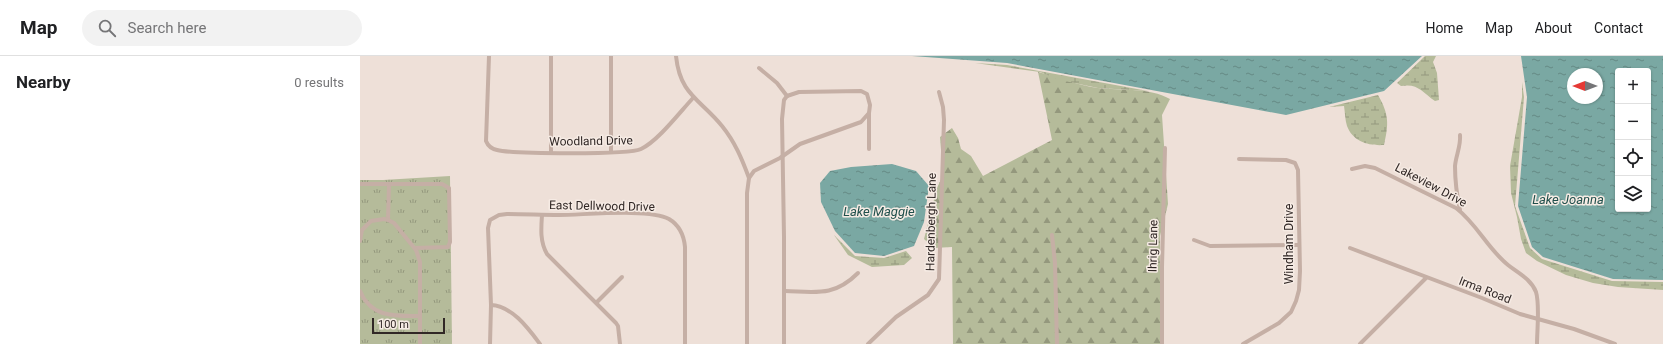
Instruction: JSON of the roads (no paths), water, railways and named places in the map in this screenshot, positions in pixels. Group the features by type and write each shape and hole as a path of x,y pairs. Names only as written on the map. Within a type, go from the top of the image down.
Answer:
{"street":[{"name":"Woodland Drive","path":"489,56 487,143 492,148 507,152 631,152 643,148 658,136 693,98"},
{"path":"551,56 551,152"},
{"path":"611,56 611,152"},
{"path":"676,56 681,80 693,98 711,114 730,137 743,161 749,178 747,193 747,344"},
{"path":"759,68 777,83 787,96"},
{"path":"784,344 785,291 782,116 784,100 787,96 799,92 861,91 867,94 870,105 869,149"},
{"name":"Hardenbergh Lane","path":"868,344 896,317 928,295 939,279 944,120 943,107 939,92"},
{"path":"749,178 754,171 800,144 861,122 869,113"},
{"path":"1460,135 1460,145 1455,168 1457,196 1460,211"},
{"name":"Ihrig Lane","path":"1162,344 1165,148"},
{"name":"Windham Drive","path":"1239,159 1286,160 1296,165 1298,170 1299,290 1294,307 1280,324 1243,344"},
{"name":"Lakeview Drive","path":"1352,169 1365,166 1375,168 1460,211 1472,222 1501,259 1530,283 1537,298 1537,344"},
{"path":"360,184 442,184 449,188 450,242 448,247 415,248"},
{"path":"388,185 388,220"},
{"name":"East Dellwood Drive","path":"491,305 488,228 490,220 494,217 508,214 627,214 662,216 674,223 684,240 685,344"},
{"path":"542,215 542,243 547,254 597,302 618,326 620,344"},
{"path":"360,240 362,230 371,222 384,219 394,223 415,248 420,262 420,344"},
{"path":"1052,235 1055,263 1057,344"},
{"path":"1194,240 1210,246 1299,245"},
{"name":"Irma Road","path":"1350,248 1520,314 1574,329 1615,344"},
{"path":"785,291 830,291 844,286 858,273"},
{"path":"597,302 622,277"},
{"path":"1360,344 1426,278"},
{"path":"360,291 365,302 388,315 420,316"},
{"path":"490,344 491,305 501,306 512,313 540,344"}],"water":[{"path":"912,56 1422,56 1384,91 1286,115 1007,63"},
{"name":"Lake Joanna","path":"1521,56 1663,56 1663,280 1613,279 1543,257 1532,247 1518,206 1527,97"},
{"name":"Lake Maggie","path":"892,164 916,171 929,186 924,222 914,246 884,256 855,253 835,231 821,202 820,183 830,171 851,167"}]}
